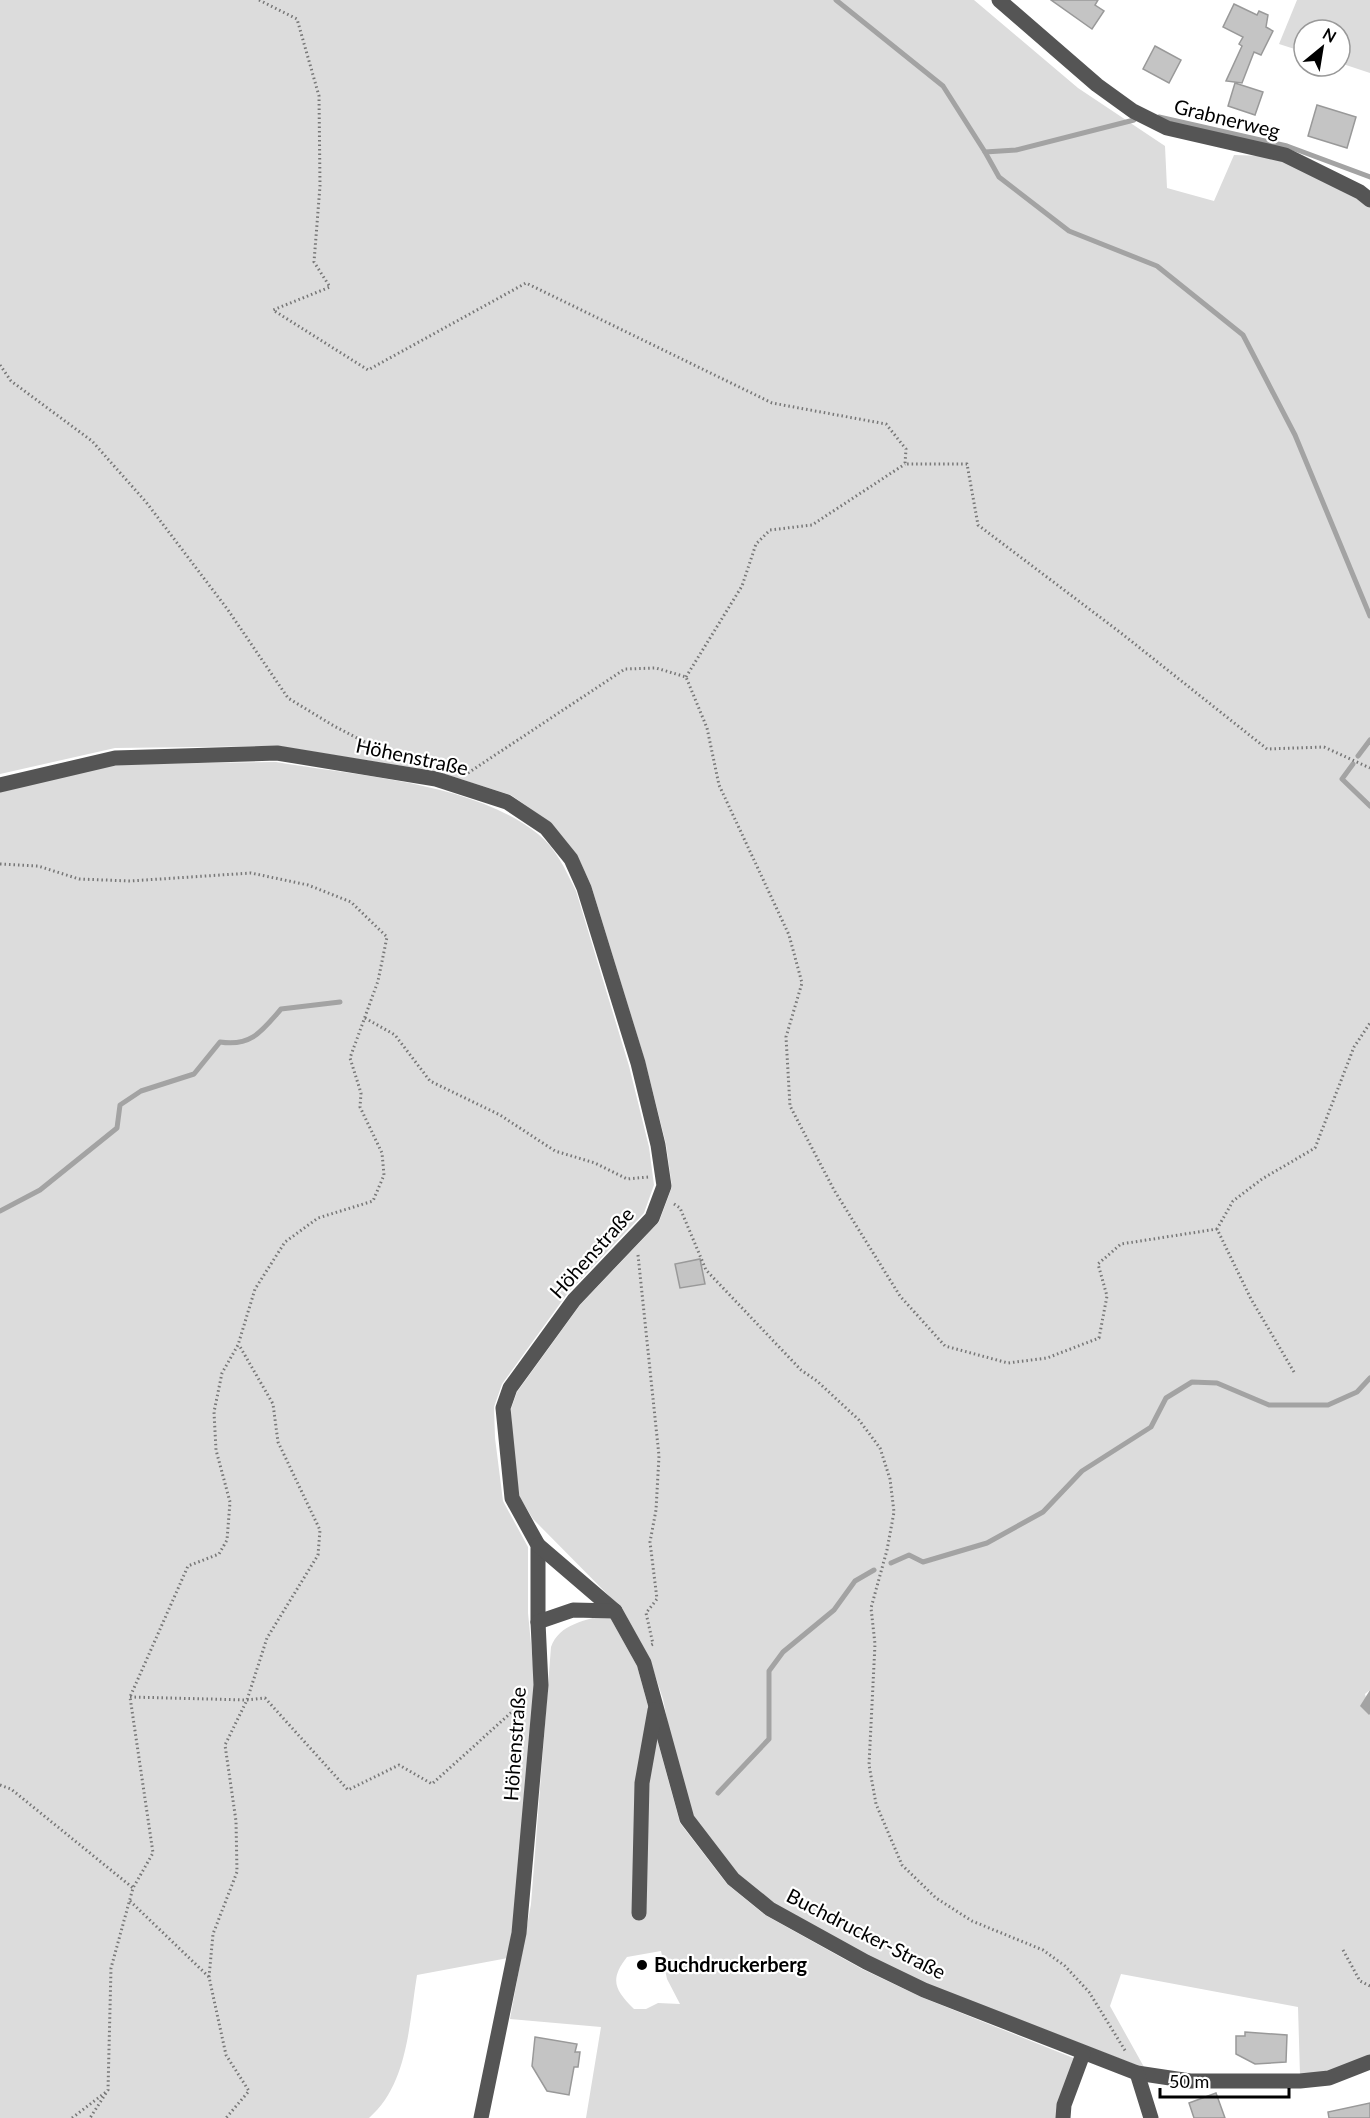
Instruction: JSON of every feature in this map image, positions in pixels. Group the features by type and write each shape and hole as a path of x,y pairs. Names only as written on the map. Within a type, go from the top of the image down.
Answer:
{"street":[{"name":"Grabnerweg","path":"999,0 1097,85 1133,111 1167,128 1285,155 1370,200"},
{"name":"Höhenstraße","path":"0,785 115,758 277,753 436,779 507,802 546,828 571,859 584,888 638,1063 658,1145 664,1186 652,1218 574,1300 510,1388 503,1408 512,1498 538,1545 541,1685 520,1923 482,2118"},
{"name":"Buchdrucker-Straße","path":"538,1545 615,1611 637,1650 656,1701 668,1756 687,1819 733,1879 753,1896 800,1926 924,1990 1083,2054 1137,2073 1190,2081 1300,2082 1329,2078 1370,2062"},
{"path":"538,1622 573,1610 615,1611"},
{"path":"639,1913 642,1783 656,1701"},
{"path":"1063,2118 1064,2105 1083,2054"},
{"path":"1137,2073 1151,2118"}],"path":[{"path":"259,0 297,19 319,96 320,186 314,262 330,287 273,310 368,370 526,283 772,403 886,424 906,449 905,464"},
{"path":"0,365 11,381 92,441 146,502 228,610 288,698 334,726 395,758"},
{"path":"686,677 742,586 756,544 770,530 812,525 905,464 967,464 978,525 1121,633 1267,749 1324,747 1370,768"},
{"path":"452,784 625,669 656,668 686,677"},
{"path":"686,677 707,728 719,785 789,935 802,983 786,1037 790,1106 834,1190 900,1296 945,1346 1008,1363 1047,1358 1072,1350 1099,1338 1107,1296 1098,1264 1121,1244 1217,1229"},
{"path":"0,864 38,866 79,879 199,878 251,873 308,885 351,902 387,937 378,981 350,1058 361,1093 360,1107 382,1153 384,1175 373,1201 318,1218 285,1242 255,1289 238,1345 222,1373 214,1412 216,1450 230,1502 227,1540 219,1554 188,1566 130,1697 153,1853 133,1888 111,1968 108,2090 90,2118"},
{"path":"365,1018 395,1035 430,1081 500,1115 555,1151 595,1162 627,1179 662,1175"},
{"path":"1217,1229 1233,1201 1262,1179 1315,1148 1354,1047 1370,1023"},
{"path":"661,1195 680,1208 706,1270 801,1370 817,1381 859,1420 880,1448 890,1479 894,1512 888,1550 871,1608 875,1644 869,1765 876,1804 902,1865 936,1898 972,1921 1043,1950 1065,1966 1106,2017 1137,2073"},
{"path":"1217,1229 1251,1299 1294,1372"},
{"path":"636,1236 659,1456 656,1510 650,1542 657,1599 646,1613 653,1644 637,1650"},
{"path":"226,2118 249,2091 226,2055 209,1977 213,1934 237,1872 236,1821 225,1745 247,1700 267,1638 318,1555 320,1530 278,1442 273,1404 238,1345"},
{"path":"130,1697 247,1700 265,1698 348,1790 399,1765 432,1784 541,1685"},
{"path":"0,1785 11,1789 133,1888"},
{"path":"129,1900 209,1977"},
{"path":"1343,1950 1360,1981 1370,1986"},
{"path":"72,2118 108,2090"}],"shaded area":[{"path":"0,0 974,0 1078,88 1165,146 1167,188 1214,201 1234,155 1266,156 1355,190 1370,206 1370,1690 1365,1694 1370,1714 1370,2055 1328,2072 1300,2075 1298,2007 1121,1974 1110,2006 1144,2067 1139,2066 927,1984 868,1956 773,1904 738,1874 693,1816 674,1754 663,1699 650,1660 620,1607 533,1519 519,1496 511,1409 517,1392 580,1305 659,1222 672,1187 666,1144 645,1061 591,885 577,855 551,823 511,795 438,772 278,746 115,748 0,774"},
{"path":"1297,0 1370,0 1370,73 1352,67 1352,18 1292,18 1292,48 1279,44"},
{"path":"276,762 377,777 448,792 481,803 511,817 538,834 550,846 576,891 629,1066 649,1147 654,1185 644,1213 567,1294 502,1384 494,1407 495,1438 503,1501 528,1547 528,1613 535,1685 516,1903 508,1958 417,1975 409,2033 399,2071 382,2104 369,2118 0,2118 0,792 117,764"},
{"path":"608,1614 637,1666 680,1823 727,1884 765,1915 862,1969 921,1997 1076,2059 1059,2118 586,2118 601,2027 510,2019 531,1904 551,1647 560,1633 567,1628","holes":["661,1951 667,1979 680,2004 658,2003 646,2009 634,2009 622,1996 616,1979 627,1957"]},
{"path":"1370,1690 1370,1714 1369,1715 1360,1706"}],"building":[{"path":"1051,0 1098,0 1095,5 1104,11 1092,29"},
{"path":"1234,4 1257,15 1259,11 1268,15 1266,27 1273,31 1261,55 1254,52 1242,83 1226,81 1242,46 1239,44 1243,37 1223,27"},
{"path":"1155,46 1181,60 1169,83 1143,69"},
{"path":"1235,83 1263,92 1255,115 1228,106"},
{"path":"1317,105 1356,117 1347,148 1308,136"},
{"path":"700,1259 705,1284 680,1288 675,1264"},
{"path":"1245,2032 1287,2035 1286,2062 1255,2064 1236,2054 1236,2036 1245,2036"},
{"path":"535,2037 577,2044 575,2052 580,2052 578,2067 574,2067 569,2095 547,2091 532,2066"},
{"path":"1216,2093 1225,2118 1194,2118 1189,2103"},
{"path":"1370,2103 1370,2118 1329,2118 1328,2112"}],"waterway":[{"path":"836,0 943,86 985,152 1016,150 1134,120"},
{"path":"1159,117 1287,146 1370,177"},
{"path":"985,152 999,177 1069,231 1157,266 1243,335 1295,435 1370,616"},
{"path":"1358,756 1370,740"},
{"path":"1353,764 1342,779 1370,806"},
{"path":"0,1211 40,1190 117,1128 120,1105 141,1091 194,1074 220,1042 248,1040 262,1030 281,1009 340,1002"},
{"path":"891,1563 909,1555 923,1562 987,1543 1043,1512 1082,1471 1151,1427 1166,1398 1192,1382 1217,1383 1269,1405 1328,1405 1357,1392 1370,1378"},
{"path":"718,1793 769,1739 769,1671 783,1652 834,1610 855,1581 874,1570"}],"place":[{"name":"Buchdruckerberg","path":"642,1965"}]}
